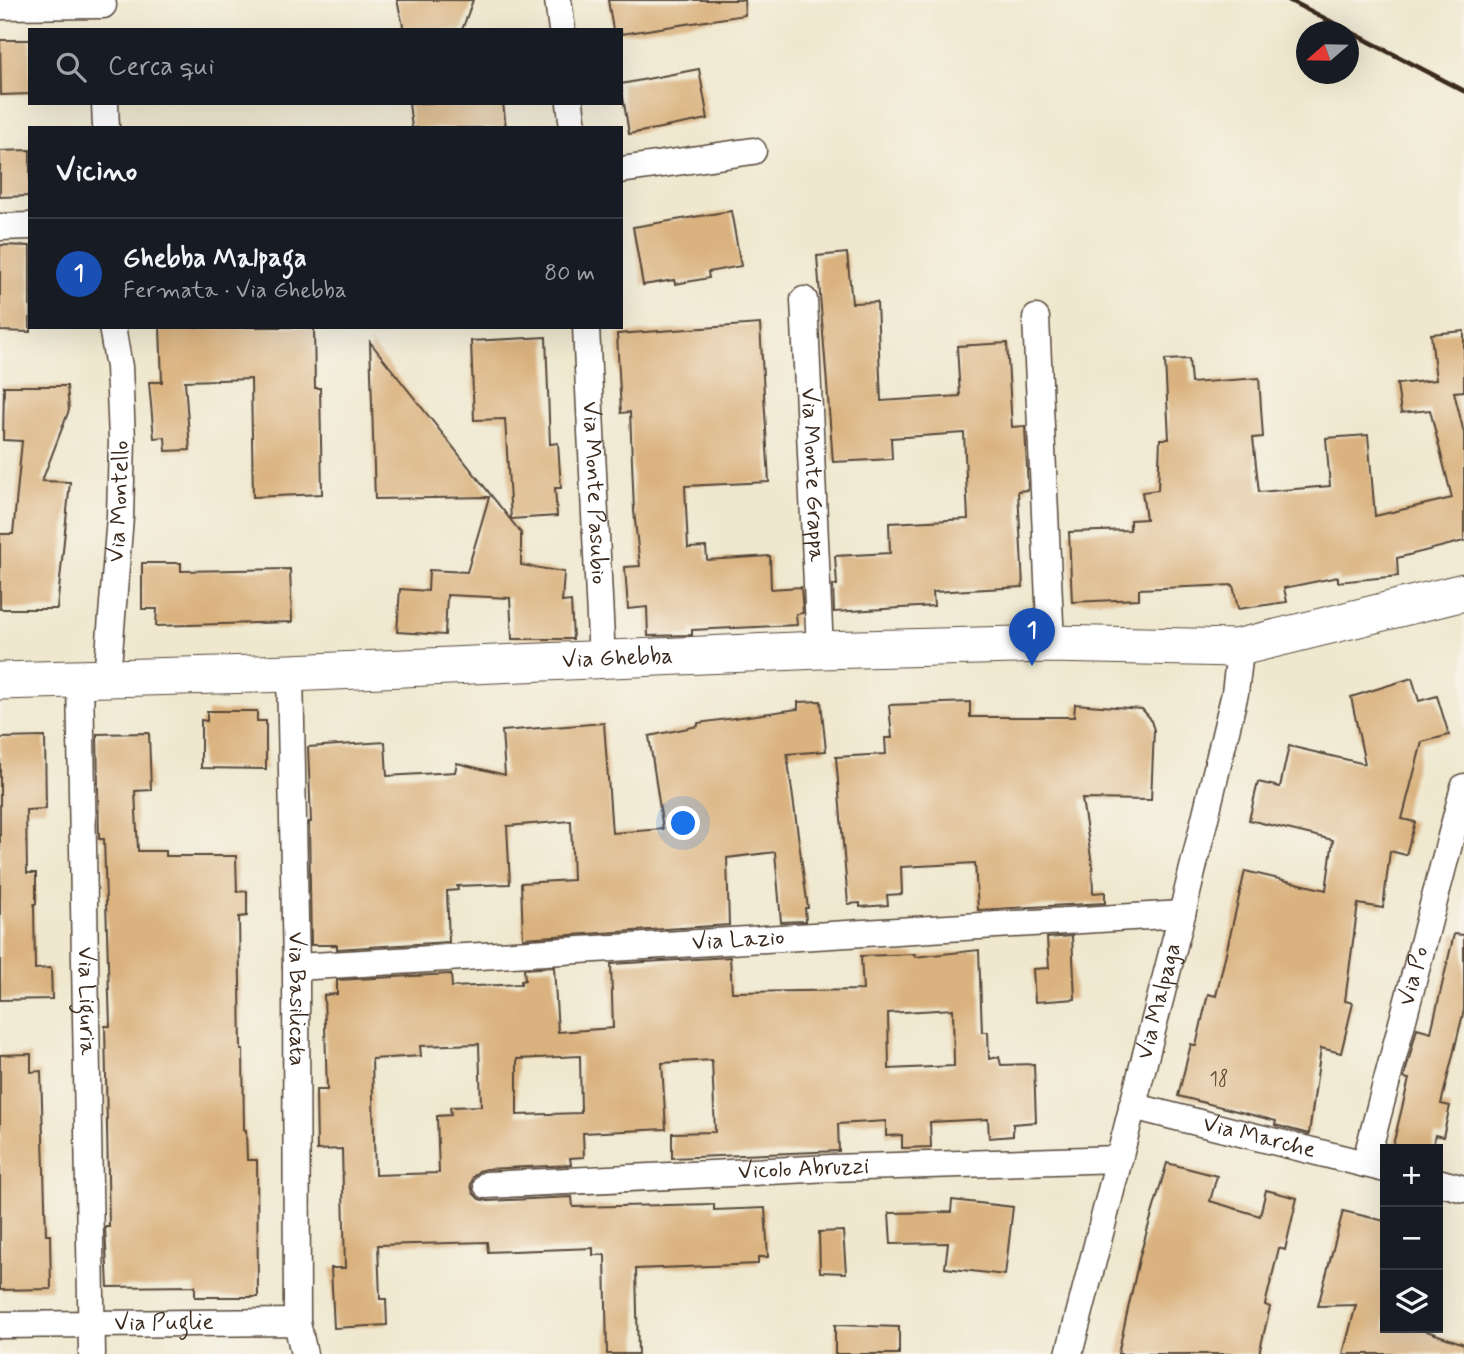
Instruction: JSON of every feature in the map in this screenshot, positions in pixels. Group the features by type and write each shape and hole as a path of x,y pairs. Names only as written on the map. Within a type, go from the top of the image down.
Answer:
{"street":[{"path":"558,0 562,28"},
{"path":"0,6 104,11"},
{"path":"106,105 106,126"},
{"path":"570,105 573,126"},
{"path":"623,170 752,151"},
{"path":"0,227 28,226"},
{"name":"Via Monte Grappa","path":"804,300 820,650"},
{"path":"1036,318 1051,644"},
{"name":"Via Montello","path":"93,678 120,517 122,440 119,367 112,329"},
{"name":"Via Monte Pasubio","path":"586,329 602,660"},
{"name":"Via Ghebba","path":"0,681 290,673 820,650 1051,644 1236,648 1464,592"},
{"name":"Via Malpaga","path":"1069,1354 1182,914 1235,693 1239,660 1236,648"},
{"name":"Via Basilicata","path":"290,673 296,968 297,1322"},
{"name":"Via Liguria","path":"92,1354 93,678"},
{"name":"Via Po","path":"1375,1166 1464,787"},
{"name":"Via Lazio","path":"296,968 1182,914"},
{"name":"Via Marche","path":"1132,1106 1375,1166"},
{"name":"Vicolo Abruzzi","path":"487,1185 831,1168 1119,1159"},
{"path":"1443,1183 1464,1189"},
{"path":"297,1322 304,1354"},
{"name":"Via Puglie","path":"0,1325 297,1322"}],"building":[{"path":"397,0 473,0 463,28 404,28"},
{"path":"608,0 744,0 745,15 623,34 623,28 613,28"},
{"path":"0,40 28,40 28,94 1,95"},
{"path":"699,69 708,119 629,134 623,84"},
{"path":"409,105 503,105 506,126 412,126"},
{"path":"28,150 28,196 0,197 0,151"},
{"path":"731,211 741,266 708,272 709,278 675,284 674,280 643,285 633,227"},
{"path":"0,245 28,246 30,332 0,331"},
{"path":"847,253 852,303 877,302 881,401 960,396 957,346 1007,343 1012,427 1025,426 1028,490 1018,491 1023,587 933,592 934,606 834,612 833,585 837,585 835,556 890,553 889,523 968,519 964,433 891,438 892,459 833,462 817,256"},
{"path":"760,324 769,482 685,486 688,548 706,547 707,560 770,556 771,589 801,587 803,613 796,614 797,625 692,630 692,635 648,636 647,607 628,609 625,567 640,566 634,511 630,412 621,413 617,334"},
{"path":"160,329 314,329 315,388 320,388 322,494 253,497 251,379 185,381 190,450 166,451 165,437 154,438 149,382 162,382"},
{"path":"1464,331 1464,391 1454,392 1464,433 1464,541 1397,558 1398,576 1338,582 1338,577 1284,588 1287,602 1238,609 1233,585 1139,589 1139,599 1072,602 1069,532 1130,530 1130,520 1146,519 1142,492 1158,490 1160,439 1169,439 1165,360 1189,359 1191,383 1259,378 1263,437 1253,438 1259,492 1330,486 1326,438 1368,435 1375,516 1452,498 1430,410 1401,413 1397,384 1436,380 1431,334"},
{"path":"546,337 550,444 558,443 561,488 555,488 557,516 511,519 505,419 474,420 471,341"},
{"path":"370,342 521,533 521,565 564,572 562,602 571,601 573,639 512,639 510,598 447,595 445,635 397,632 400,589 428,591 429,570 467,572 489,497 375,499"},
{"path":"4,386 67,386 69,410 42,481 70,482 57,609 0,609 0,534 13,534 22,441 3,440"},
{"path":"142,563 181,563 181,571 290,569 292,622 156,626 157,609 142,609"},
{"path":"1412,678 1419,701 1437,696 1449,735 1422,742 1402,819 1415,822 1406,855 1390,851 1383,908 1358,904 1345,1001 1353,1003 1341,1053 1321,1048 1309,1134 1275,1125 1276,1121 1178,1096 1191,1044 1196,1046 1208,994 1216,996 1245,871 1326,890 1333,840 1249,820 1258,782 1280,787 1289,746 1365,764 1351,697"},
{"path":"821,701 826,751 787,754 808,908 805,908 806,921 781,922 775,852 727,858 729,925 523,938 521,883 573,880 571,821 507,826 510,884 457,886 458,890 447,891 449,942 337,949 337,945 311,945 308,747 385,742 387,776 455,772 457,763 505,775 502,731 604,723 612,833 663,829 649,736 698,726 698,723 798,709 798,702"},
{"path":"970,702 970,717 1074,717 1075,704 1142,709 1150,718 1154,730 1151,800 1082,799 1092,864 1093,893 1105,892 1105,903 978,910 975,863 901,867 902,894 887,895 888,905 860,907 860,903 848,904 836,757 886,754 885,738 892,738 889,705"},
{"path":"207,711 257,711 257,721 266,721 266,769 201,768 201,720 207,721"},
{"path":"149,733 151,790 135,791 138,851 166,851 166,856 236,856 237,892 247,891 247,916 239,917 241,1050 247,1160 257,1160 258,1297 195,1297 195,1286 108,1287 105,1227 109,1227 105,1026 110,1026 104,839 99,839 97,734"},
{"path":"45,737 46,809 26,810 27,873 36,873 35,969 51,968 52,999 0,1000 0,738"},
{"path":"1454,934 1464,935 1464,1010 1441,1104 1450,1106 1443,1137 1435,1135 1433,1144 1393,1144 1409,1079 1404,1078 1417,1028 1431,1032"},
{"path":"1072,936 1075,999 1035,1002 1033,969 1049,968 1047,938"},
{"path":"979,950 982,1032 988,1032 989,1059 999,1057 1001,1065 1034,1064 1036,1122 1013,1124 1013,1136 989,1138 988,1119 930,1122 931,1147 902,1148 902,1135 886,1136 886,1121 838,1124 839,1151 672,1158 672,1133 715,1132 712,1060 662,1063 666,1129 583,1133 584,1157 570,1158 571,1165 479,1171 473,1177 473,1193 479,1199 488,1201 572,1197 573,1207 714,1204 714,1210 765,1208 768,1257 758,1257 758,1264 636,1269 638,1354 607,1354 605,1255 593,1255 593,1248 488,1252 487,1242 378,1245 380,1299 386,1299 387,1325 334,1328 331,1268 345,1268 342,1149 317,1150 316,1090 327,1090 324,995 337,994 337,980 451,974 452,987 521,984 521,981 525,980 524,969 554,967 558,1032 613,1028 611,964 730,957 732,992 863,990 861,956 915,954 915,957","holes":["953,1009 954,1066 889,1069 888,1013","479,1044 481,1106 450,1107 451,1115 437,1116 439,1173 375,1175 372,1059 421,1056 420,1046","580,1056 581,1113 517,1115 517,1059"]},
{"path":"31,1054 31,1072 41,1071 46,1235 50,1235 51,1289 0,1290 0,1055"},
{"path":"1167,1163 1217,1176 1210,1201 1260,1216 1266,1190 1297,1198 1285,1250 1279,1248 1265,1305 1270,1307 1259,1354 1118,1354 1140,1255"},
{"path":"952,1200 1013,1207 1005,1275 945,1268 948,1243 891,1244 889,1213 951,1212"},
{"path":"1343,1211 1380,1220 1380,1333 1432,1333 1464,1344 1464,1354 1343,1354 1356,1305 1318,1306"},
{"path":"843,1231 846,1273 820,1272 819,1232"},
{"path":"835,1325 899,1327 899,1354 835,1354"}],"railway":[{"path":"1289,0 1464,91"}],"place":[{"name":"Ghebba Malpaga","path":"1032,666"}]}
